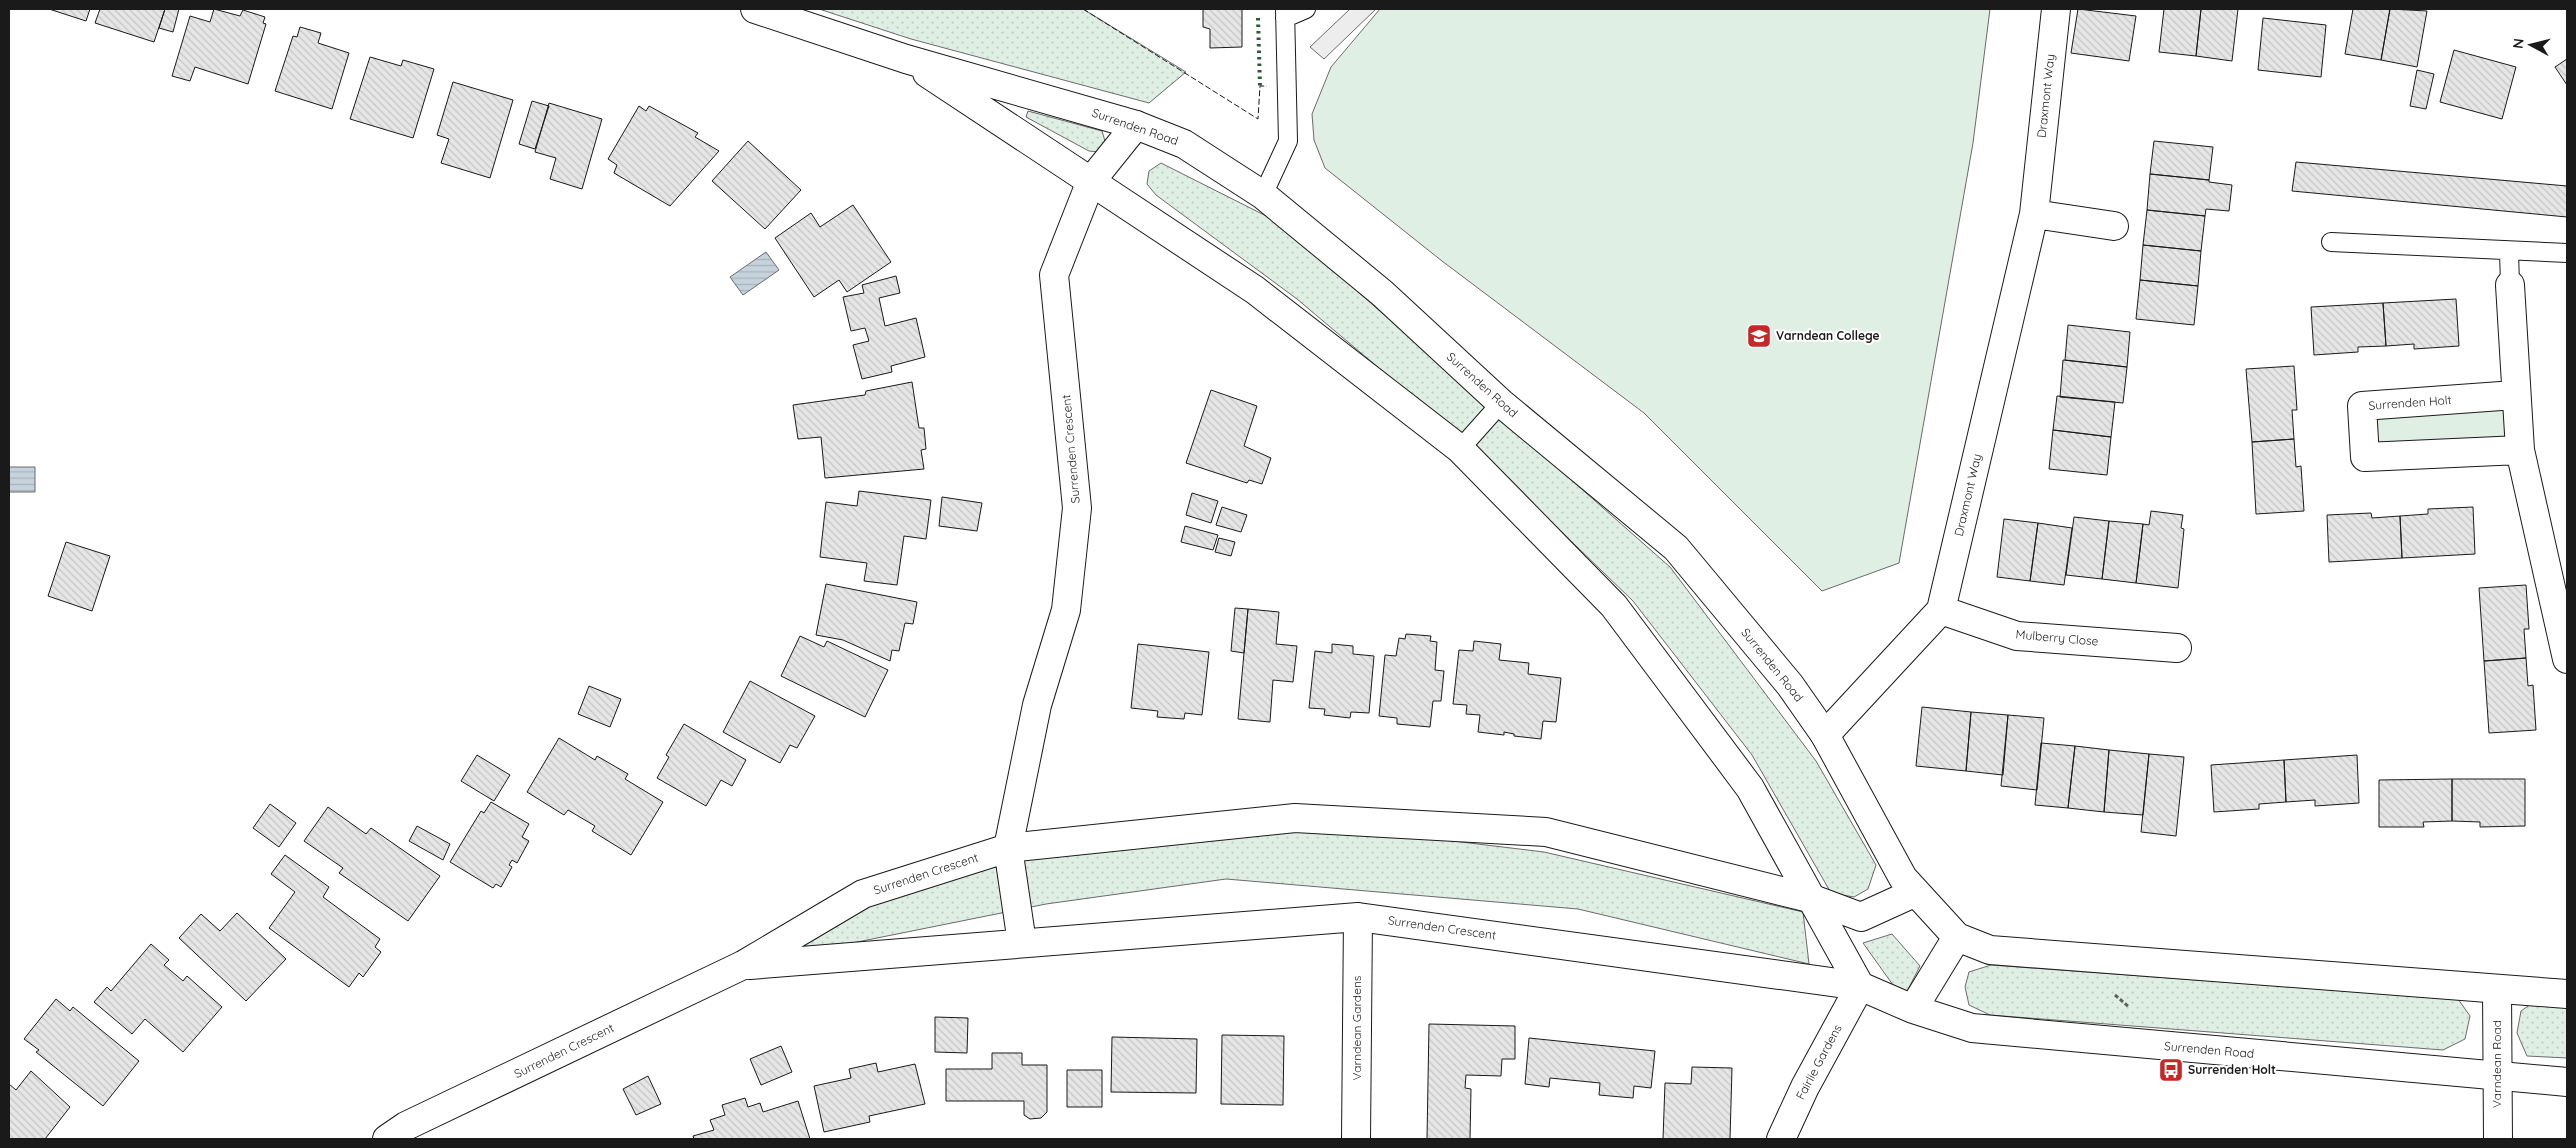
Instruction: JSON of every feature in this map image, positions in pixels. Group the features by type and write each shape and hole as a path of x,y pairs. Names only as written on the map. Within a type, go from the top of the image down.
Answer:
{"street":[{"name":"Surrenden Road","path":"755,9 906,59 1136,125 1184,144 1263,195 1382,293 1500,403 1676,548 1790,685 1825,735 1903,878 1957,937 1990,950 2567,994"},
{"name":"Draxmont Way","path":"1825,735 1941,610 2034,214 2056,9"},
{"name":"Surrenden Road","path":"906,59 1256,290 1460,449 1614,606 1750,788 1860,986 1913,1009 1972,1028 2567,1082"},
{"name":"Surrenden Crescent","path":"1022,943 1008,848 1037,705 1066,610 1077,508 1054,276 1091,181 1136,125"},
{"path":"2034,214 2114,226"},
{"path":"2510,285 2515,395 2520,450 2567,659"},
{"name":"Surrenden Holt","path":"2515,395 2362,406 2365,457 2520,450"},
{"name":"Mulberry Close","path":"1941,610 2016,636 2177,648"},
{"name":"Surrenden Crescent","path":"387,1139 406,1126 744,965 863,894 1008,848 1295,818 1537,832 1813,899"},
{"path":"1813,899 1861,917 1916,892"},
{"name":"Surrenden Crescent","path":"744,965 1358,917 1860,986"},
{"name":"Varndean Gardens","path":"1356,1139 1358,917"},
{"path":"1913,1009 1957,937"},
{"name":"Fairlie Gardens","path":"1781,1139 1805,1087 1860,986"},
{"name":"Varndean Road","path":"2497,990 2498,1139"}],"lane":[{"path":"1263,195 1288,141 1285,13 1306,9"},
{"path":"2331,242 2567,253"},
{"path":"2508,251 2510,285"},
{"path":"1460,449 1500,403"}],"path":[{"path":"2073,957 2129,1008"}],"green space":[{"path":"819,9 1083,9 1186,72 1149,103 911,39"},
{"name":"Varndean College","path":"1380,9 1990,9 1973,143 1899,563 1822,591 1644,413 1442,261 1325,168 1314,140 1312,114 1331,67"},
{"path":"1028,111 1102,131 1105,141 1099,152 1089,151 1026,117"},
{"path":"1161,163 1280,223 1670,567 1816,761 1876,865 1868,889 1854,897 1831,893 1752,755 1633,601 1482,455 1297,299 1156,195 1147,184 1149,171"},
{"path":"2515,395 2520,450 2365,457 2362,406"},
{"path":"1295,822 1544,852 1803,912 1809,964 1578,909 1226,879 1046,904 743,965 863,894 1013,851"},
{"path":"1892,934 1920,966 1903,999 1863,943"},
{"path":"1991,965 2458,999 2470,1016 2465,1039 2443,1050 1990,1015 1969,1005 1965,987 1969,972"},
{"path":"2535,1001 2567,1003 2567,1058 2527,1056 2517,1033 2521,1011"}],"shaded area":[{"path":"1350,9 1376,9 1324,59 1310,47"},
{"path":"766,252 779,270 743,295 730,277"},
{"path":"9,467 35,467 35,492 9,492"}],"building":[{"path":"49,9 90,9 86,21"},
{"path":"100,9 165,9 154,42 95,23"},
{"path":"165,9 179,9 173,32 159,28"},
{"path":"214,9 240,16 243,10 265,17 263,23 266,24 248,84 195,67 190,81 172,76 190,16 210,22"},
{"path":"1203,9 1242,9 1242,47 1210,48 1210,29 1203,27"},
{"path":"2078,9 2136,16 2129,61 2071,53"},
{"path":"2164,9 2201,9 2196,56 2159,52"},
{"path":"2201,9 2238,9 2232,61 2196,56"},
{"path":"2353,9 2390,9 2381,60 2345,54"},
{"path":"2390,9 2427,11 2417,67 2381,60"},
{"path":"2263,18 2326,25 2321,77 2258,70"},
{"path":"300,27 321,33 318,43 349,53 332,109 275,91 293,36 297,37"},
{"path":"2454,50 2516,67 2502,119 2440,102"},
{"path":"370,57 401,66 403,60 434,69 413,138 350,119"},
{"path":"2567,59 2567,85 2555,67"},
{"path":"2417,70 2434,74 2426,109 2410,106"},
{"path":"453,82 513,100 490,178 441,163 449,139 437,135"},
{"path":"532,101 549,106 535,149 519,144"},
{"path":"549,103 602,119 582,189 550,179 556,158 535,152"},
{"path":"639,106 646,111 649,106 698,133 695,137 719,151 670,206 614,173 617,165 608,159"},
{"path":"748,141 801,190 765,229 712,181"},
{"path":"2154,141 2213,147 2209,180 2150,174"},
{"path":"2296,162 2567,186 2567,217 2292,191"},
{"path":"2150,174 2209,180 2209,182 2232,185 2229,211 2206,209 2205,216 2147,210"},
{"path":"853,205 891,262 847,292 839,280 814,297 775,238 811,213 820,227"},
{"path":"2147,210 2205,216 2201,251 2143,245"},
{"path":"2143,245 2201,251 2198,286 2140,280"},
{"path":"896,276 900,293 879,298 885,326 916,318 925,357 891,366 892,372 862,379 853,345 869,341 865,328 851,331 843,297 864,293 862,285"},
{"path":"2140,280 2198,286 2194,325 2136,319"},
{"path":"2456,299 2459,346 2414,349 2414,344 2386,346 2383,303"},
{"path":"2383,303 2386,346 2358,347 2358,352 2314,355 2311,307"},
{"path":"2068,325 2130,332 2127,367 2065,360"},
{"path":"2063,360 2127,367 2123,403 2060,397"},
{"path":"2294,366 2297,410 2292,410 2294,439 2252,442 2246,369"},
{"path":"912,382 919,428 924,428 926,449 921,450 924,469 825,478 821,437 798,439 793,405 865,395 866,391"},
{"path":"1211,390 1257,406 1244,446 1271,458 1262,484 1249,480 1247,483 1186,463"},
{"path":"2057,396 2115,402 2111,437 2053,430"},
{"path":"2053,430 2111,437 2107,475 2049,469"},
{"path":"2294,439 2296,467 2301,466 2304,511 2256,514 2252,442"},
{"path":"859,491 931,500 926,539 904,536 897,585 864,581 867,563 820,557 826,502 857,506"},
{"path":"1192,493 1218,501 1211,523 1186,515"},
{"path":"942,497 982,503 977,531 939,526"},
{"path":"1222,507 1247,515 1241,532 1216,525"},
{"path":"2473,507 2475,554 2402,558 2400,516 2428,514 2428,509"},
{"path":"2151,511 2183,515 2181,528 2184,529 2178,588 2136,583 2143,524 2149,525"},
{"path":"2371,513 2372,518 2400,516 2402,558 2329,562 2327,515"},
{"path":"2074,517 2109,521 2102,579 2066,575"},
{"path":"2004,519 2038,523 2030,581 1997,577"},
{"path":"2109,521 2143,524 2136,583 2102,579"},
{"path":"2038,523 2072,528 2064,585 2030,581"},
{"path":"1185,526 1218,535 1213,550 1181,542"},
{"path":"1219,538 1235,542 1231,556 1215,552"},
{"path":"66,542 110,556 92,611 48,596"},
{"path":"826,584 917,602 913,624 905,623 899,651 892,650 890,661 843,640 816,635"},
{"path":"2526,585 2529,629 2524,629 2526,658 2484,661 2479,588"},
{"path":"1235,608 1248,609 1244,653 1231,651"},
{"path":"1248,609 1279,612 1276,644 1297,646 1293,682 1273,680 1270,722 1238,719"},
{"path":"1406,634 1431,636 1430,641 1437,642 1435,670 1444,671 1441,701 1433,701 1430,727 1397,724 1397,718 1379,716 1385,655 1396,656 1399,638 1405,639"},
{"path":"800,636 824,647 827,641 888,670 865,717 781,676"},
{"path":"1474,641 1501,644 1499,660 1529,663 1528,674 1561,678 1556,722 1543,721 1541,739 1514,736 1514,734 1504,732 1504,735 1478,732 1480,715 1466,714 1467,705 1453,704 1459,650 1473,651"},
{"path":"1138,644 1209,652 1202,715 1185,713 1184,719 1157,717 1158,711 1131,708"},
{"path":"1332,644 1353,646 1353,654 1374,656 1369,713 1351,712 1350,718 1324,715 1325,709 1309,708 1315,651 1332,653"},
{"path":"2526,658 2528,686 2533,685 2536,730 2489,733 2484,661"},
{"path":"750,681 815,716 797,748 790,745 780,763 723,732"},
{"path":"589,686 621,699 610,727 578,714"},
{"path":"1922,707 1971,712 1966,771 1916,766"},
{"path":"1971,712 2008,715 2003,775 1966,771"},
{"path":"2008,715 2044,718 2037,790 2001,786"},
{"path":"684,724 746,760 732,786 721,780 706,806 657,778 669,757 666,755"},
{"path":"559,738 595,760 597,756 628,774 625,779 663,802 631,855 592,831 595,826 568,810 564,815 527,792"},
{"path":"2041,743 2075,746 2068,808 2035,805"},
{"path":"2075,746 2109,750 2104,812 2068,808"},
{"path":"2109,750 2149,754 2143,815 2104,812"},
{"path":"2149,754 2184,757 2176,836 2141,832"},
{"path":"477,755 510,775 494,801 461,781"},
{"path":"2357,755 2359,803 2315,806 2315,800 2286,802 2284,760"},
{"path":"2284,760 2286,802 2259,804 2259,809 2214,812 2211,765"},
{"path":"2452,779 2452,821 2423,822 2424,827 2379,827 2379,780"},
{"path":"2452,779 2525,779 2525,826 2480,827 2480,822 2452,821"},
{"path":"491,802 529,824 522,837 529,841 517,863 512,860 509,865 512,867 501,887 496,884 493,888 450,862 481,811 484,813"},
{"path":"270,804 296,823 279,847 253,828"},
{"path":"328,807 366,834 371,828 440,876 408,921 339,873 343,868 304,841"},
{"path":"417,826 450,844 443,860 409,841"},
{"path":"285,855 329,887 323,897 380,939 375,947 381,952 363,977 359,973 349,987 269,928 295,892 271,874"},
{"path":"237,913 286,959 246,1001 179,938 201,914 220,931"},
{"path":"151,944 169,960 164,965 183,981 187,976 222,1007 183,1052 145,1019 132,1034 94,1002 107,987 111,991"},
{"path":"56,999 70,1011 73,1007 139,1061 103,1106 36,1052 39,1050 24,1039"},
{"path":"935,1017 968,1018 967,1053 935,1052"},
{"path":"1429,1024 1515,1026 1515,1059 1502,1059 1501,1076 1466,1075 1465,1088 1471,1089 1470,1139 1427,1139"},
{"path":"1222,1035 1284,1036 1283,1105 1221,1104"},
{"path":"1112,1037 1197,1039 1196,1093 1111,1092"},
{"path":"1529,1038 1655,1051 1651,1088 1634,1086 1633,1098 1599,1095 1600,1083 1550,1078 1549,1087 1525,1084"},
{"path":"781,1046 792,1072 761,1085 750,1059"},
{"path":"992,1053 1022,1053 1022,1065 1047,1065 1047,1112 1041,1118 1030,1119 1024,1115 1024,1101 946,1101 946,1069 992,1069"},
{"path":"876,1063 878,1072 915,1064 925,1104 869,1116 870,1122 824,1132 814,1086 851,1078 849,1069"},
{"path":"1692,1067 1732,1068 1730,1139 1663,1139 1665,1083 1691,1084"},
{"path":"1067,1070 1102,1070 1102,1107 1067,1107"},
{"path":"31,1071 70,1107 45,1139 9,1139 9,1084 16,1090"},
{"path":"648,1076 661,1104 636,1115 623,1089"},
{"path":"745,1098 748,1107 760,1103 763,1112 798,1101 810,1139 694,1139 693,1136 714,1130 710,1120 725,1115 722,1105"}],"hedge":[{"path":"1258,18 1260,86"}],"fence":[{"path":"1083,9 1258,119 1260,86 1267,86"}],"place":[{"name":"Varndean College","path":"1759,336"},
{"name":"Surrenden Holt","path":"2171,1070"}]}
